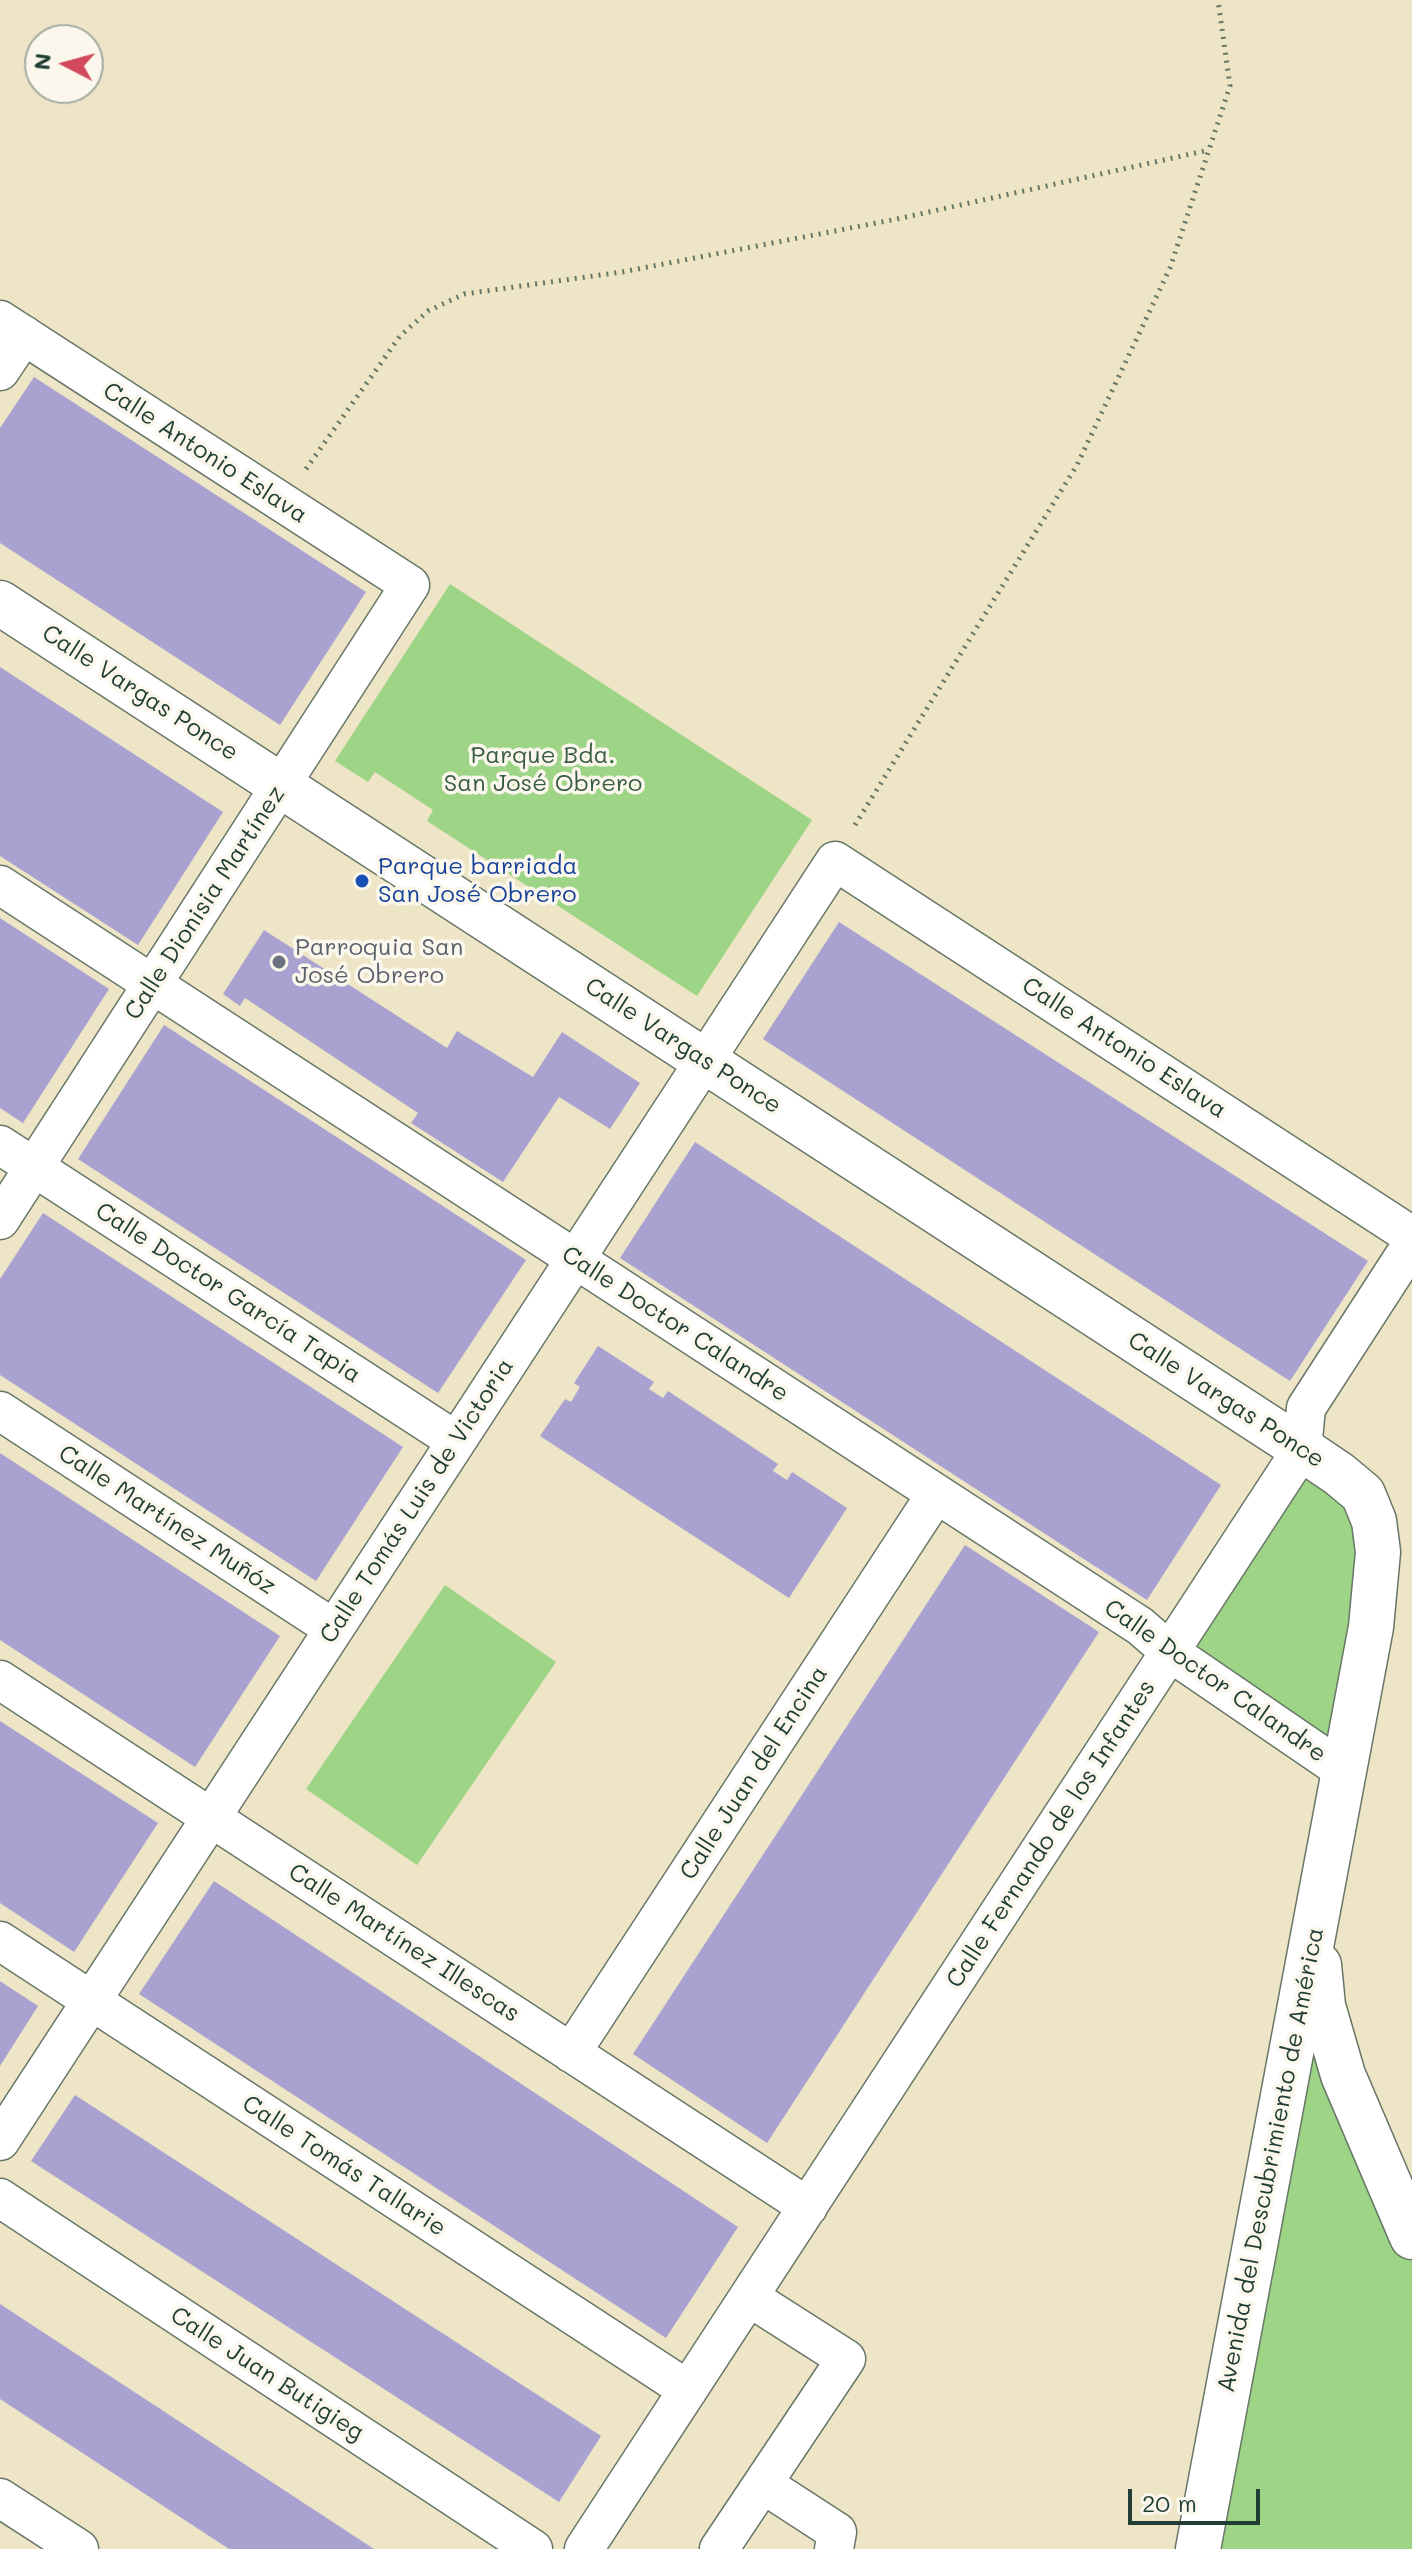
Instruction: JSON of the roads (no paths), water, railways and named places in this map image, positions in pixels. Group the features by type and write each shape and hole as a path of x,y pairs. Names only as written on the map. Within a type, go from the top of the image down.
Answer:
{"street":[{"path":"0,371 12,328"},
{"name":"Calle Antonio Eslava","path":"12,328 410,585"},
{"name":"Calle Dionisia Martínez","path":"0,1220 410,585"},
{"name":"Calle Vargas Ponce","path":"0,603 1302,1449 1363,1494"},
{"name":"Calle Antonio Eslava","path":"835,861 1412,1236"},
{"name":"Calle Tomás Luis de Victoria","path":"0,2141 835,861"},
{"name":"Calle Doctor Calandre","path":"0,885 1140,1626 1170,1652 1344,1771"},
{"name":"Calle Doctor García Tapia","path":"0,1145 456,1441"},
{"name":"Calle Fernando de los Infantes","path":"584,2549 1302,1449 1306,1408 1412,1244"},
{"name":"Calle Martínez Muñóz","path":"0,1411 334,1629"},
{"name":"Calle Juan del Encina","path":"571,2053 936,1494"},
{"name":"Avenida del Descubrimiento de América","path":"1198,2549 1371,1627 1378,1552 1374,1521 1363,1494"},
{"name":"Calle Martínez Illescas","path":"0,1680 808,2207"},
{"name":"Avenida del Descubrimiento de América","path":"1344,1771 1321,1893 1318,1950 1323,2006 1343,2075 1412,2237"},
{"name":"Calle Tomás Tallarie","path":"0,1941 688,2390"},
{"name":"Calle Juan Butigieg","path":"0,2198 533,2549"},
{"path":"719,2549 846,2359 749,2297"},
{"path":"763,2484 837,2532 834,2549"},
{"path":"0,2498 79,2549"}],"place":[{"name":"Parque barriada San José Obrero","path":"362,881"},
{"name":"Parroquia San José Obrero","path":"279,962"}],"park label":[{"name":"Parque Bda. San José Obrero","path":"543,770"}]}
